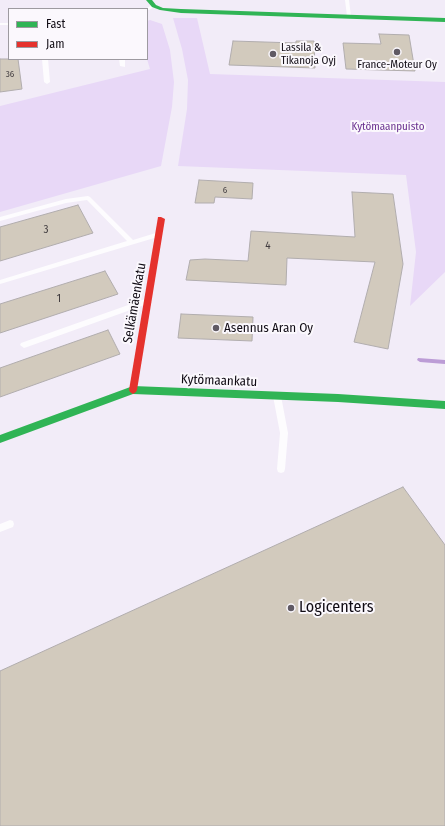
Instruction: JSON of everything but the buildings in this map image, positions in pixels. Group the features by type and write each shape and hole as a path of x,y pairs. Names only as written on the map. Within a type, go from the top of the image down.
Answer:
{"street":[{"path":"150,5 168,10 181,11 445,20"},
{"name":"Selkämäenkatu","path":"133,390 161,219"},
{"name":"Kytömaankatu","path":"0,439 133,390 445,405"}],"lane":[{"path":"347,0 348,16"},
{"path":"45,60 47,82"},
{"path":"122,60 124,66"},
{"path":"0,219 66,201 88,198 131,242"},
{"path":"0,282 159,234"},
{"path":"24,344 148,301"},
{"path":"277,396 284,433 281,469"},
{"path":"0,528 10,524"}],"green space":[{"name":"Kytömaanpuisto","path":"173,18 197,18 210,74 445,82 445,272 410,306 416,252 406,175 178,166 187,109 188,80 182,49"},
{"path":"148,21 162,24 170,50 174,82 172,107 161,166 0,212 0,106 150,69 147,60"}],"waterway":[{"path":"420,360 445,362"}],"traffic: fast":[{"path":"149,0 154,6 162,9 181,11 445,20"},
{"path":"0,439 133,390 338,398 445,405"}],"traffic: jam":[{"path":"133,390 161,219"}],"place":[{"name":"France-Moteur Oy","path":"397,52"},
{"name":"Lassila & Tikanoja Oyj","path":"273,54"},
{"name":"Asennus Aran Oy","path":"216,328"},
{"name":"Logicenters","path":"291,608"}]}
